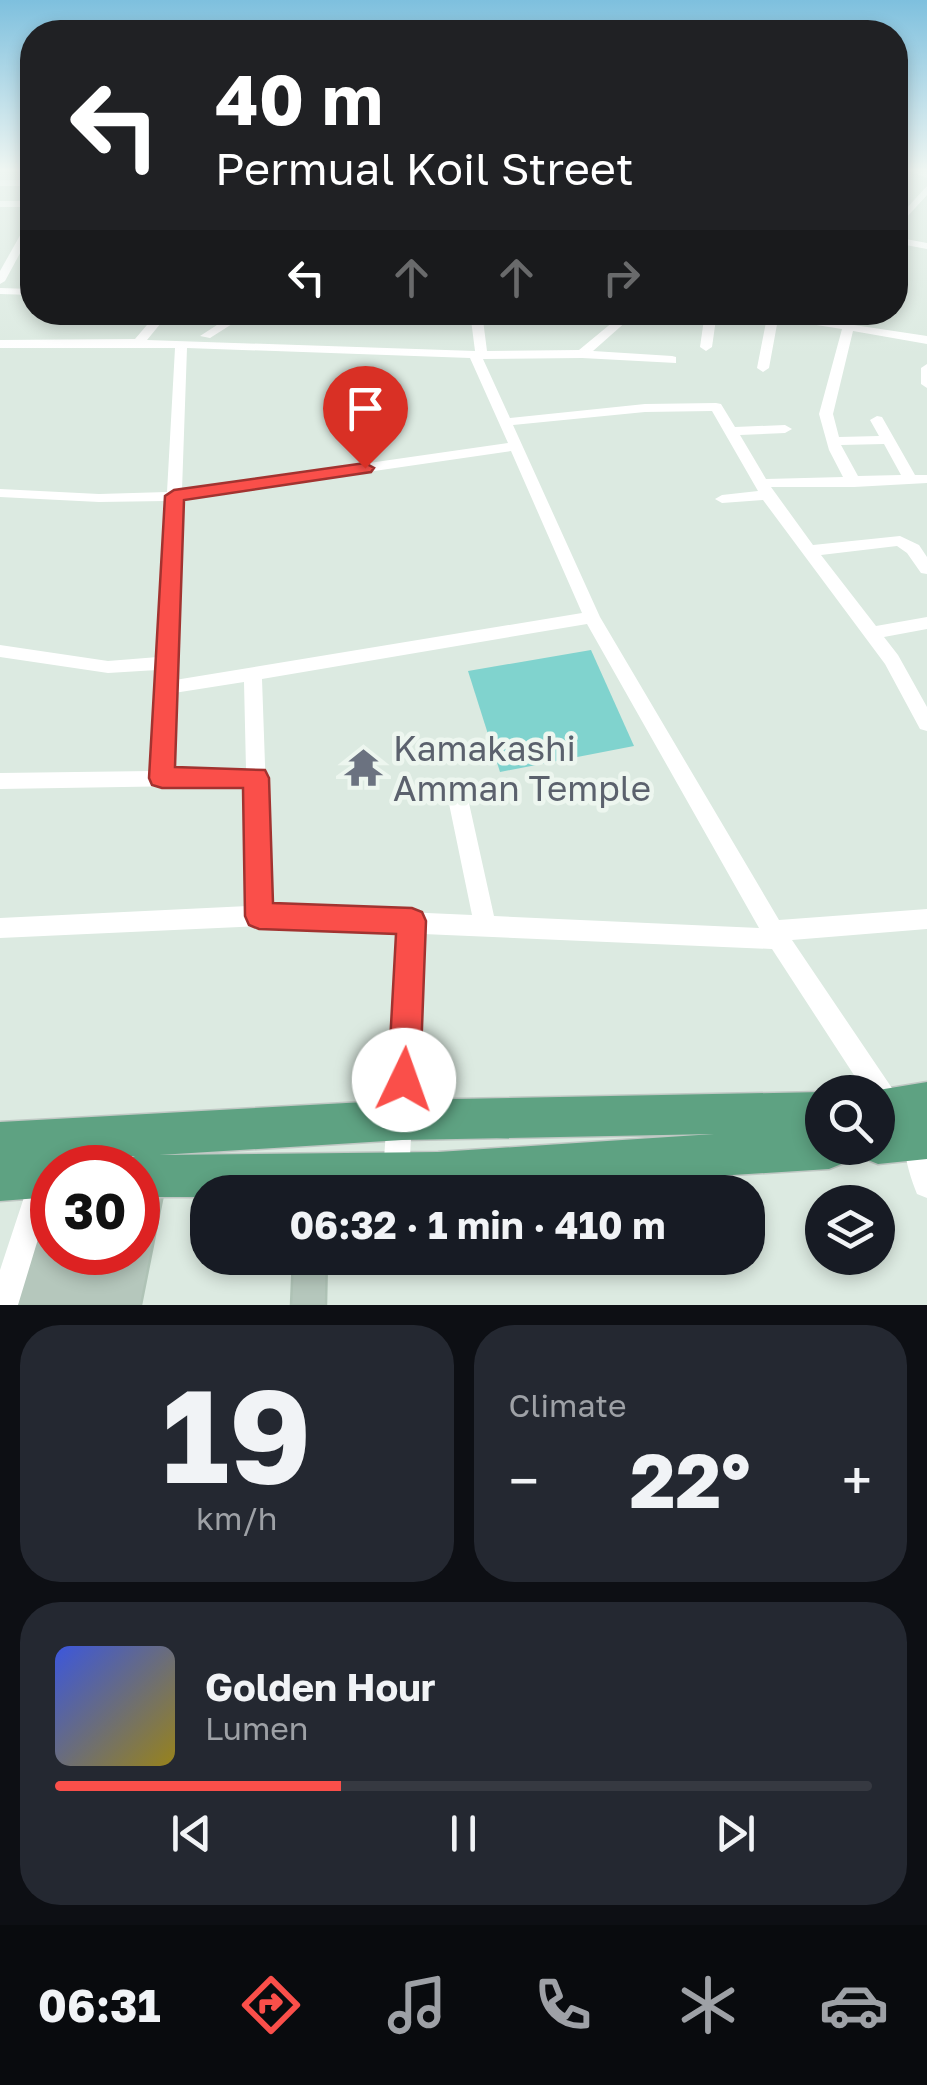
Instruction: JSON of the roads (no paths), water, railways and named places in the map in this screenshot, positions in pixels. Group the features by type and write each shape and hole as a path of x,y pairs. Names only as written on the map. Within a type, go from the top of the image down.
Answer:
{"main road":[{"path":"0,1143 402,1120 805,1112"},
{"path":"160,1176 396,1173 805,1149"},
{"path":"0,1180 30,1178"}],"street":[{"path":"0,281 20,245"},
{"path":"138,343 154,325"},
{"path":"204,340 212,325"},
{"path":"204,340 226,325"},
{"path":"477,325 478,355 592,617 776,935 903,1125 927,1184"},
{"path":"582,354 617,325"},
{"path":"706,348 709,325"},
{"path":"763,368 768,325"},
{"path":"849,325 826,414 833,441 854,483"},
{"path":"869,325 927,340"},
{"path":"0,344 181,345 204,340 478,355 582,354 672,360"},
{"path":"162,778 181,345"},
{"path":"927,368 927,384"},
{"path":"506,422 646,408 716,407 808,551 919,692 927,724"},
{"path":"876,420 919,479"},
{"path":"730,431 785,430"},
{"path":"833,441 889,440"},
{"path":"0,493 99,498 174,496 517,446"},
{"path":"722,499 765,489 919,479"},
{"path":"808,551 900,541 913,549 927,569"},
{"path":"166,688 592,617"},
{"path":"872,633 927,622"},
{"path":"0,651 108,668 167,663"},
{"path":"253,674 259,916"},
{"path":"0,781 256,778"},
{"path":"457,794 486,924"},
{"path":"0,928 259,916 776,935 927,919"},
{"path":"396,1173 412,921"},
{"path":"3,1305 30,1228"}],"water":[{"path":"591,650 634,746 500,772 468,671"}],"place":[{"name":"Kamakashi Amman Temple","path":"363,768"}]}
